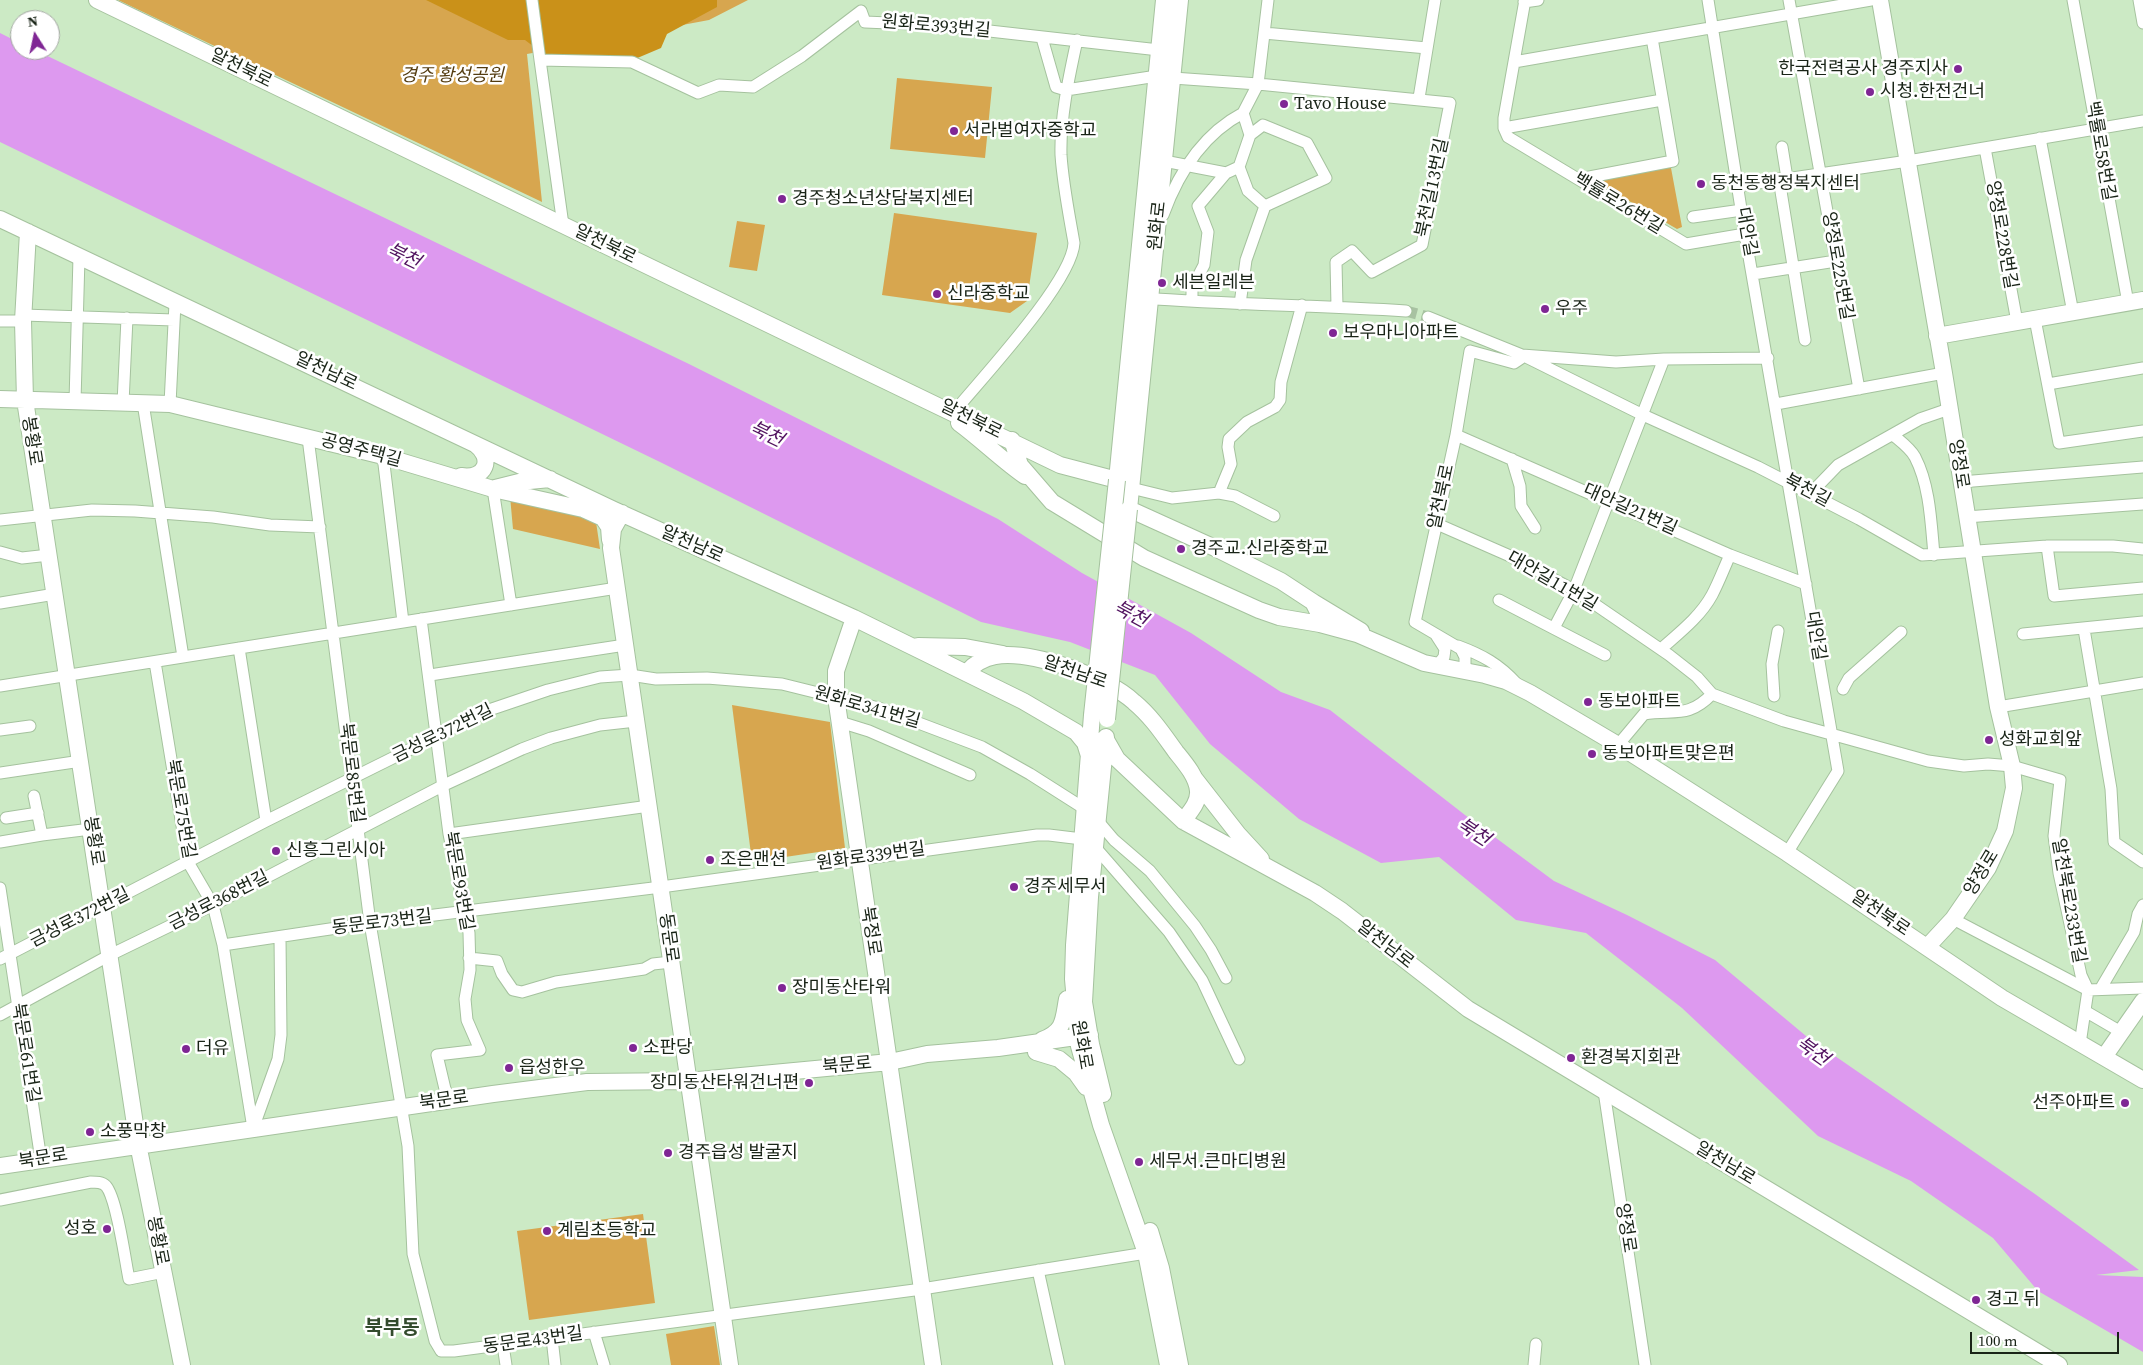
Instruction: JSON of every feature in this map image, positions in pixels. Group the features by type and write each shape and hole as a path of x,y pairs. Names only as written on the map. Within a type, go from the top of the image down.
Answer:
{"street":[{"name":"알천북로","path":"98,0 1055,462 1124,484"},
{"path":"532,0 563,225"},
{"name":"원화로","path":"1143,298 1157,234 1164,161 1165,77 1159,50 1164,0"},
{"name":"원화로","path":"1124,484 1165,77 1180,0"},
{"path":"1157,234 1170,196 1186,165 1224,123 1243,113 1258,84 1268,0"},
{"path":"1042,38 1056,87 1066,90 1165,77 1419,98 1435,0"},
{"path":"1538,0 1524,1 1504,118 1504,128 1662,100"},
{"name":"대안길","path":"1708,0 1714,27 1745,234 1776,404 1830,733 1838,771 1787,853"},
{"name":"양정로225번길","path":"1789,0 1859,389"},
{"path":"1514,62 1870,0"},
{"name":"양정로","path":"1880,0 1944,373 1960,482 1998,707 2012,766 2014,788 2005,831 1988,868 1953,919 1928,946"},
{"name":"백률로58번길","path":"2074,0 2096,129 2135,302"},
{"path":"2139,0 2143,23"},
{"name":"원화로393번길","path":"540,60 632,62 698,92 720,85 753,87 802,56 862,11 865,22 936,25 1159,50"},
{"path":"1264,33 1427,48"},
{"path":"1579,179 1673,161 1652,38"},
{"path":"954,412 1031,320 1074,252 1061,153 1066,90 1077,40"},
{"name":"북천길13번길","path":"1337,306 1336,262 1352,251 1372,272 1422,245 1450,103 1419,98"},
{"path":"1243,113 1250,134 1239,167 1248,191 1264,206"},
{"path":"1738,186 1908,161 2143,121"},
{"path":"1240,304 1246,260 1264,206 1326,178 1307,143 1263,125 1250,134"},
{"name":"백률로26번길","path":"1504,128 1508,137 1686,244 1745,234"},
{"path":"2040,138 2073,312"},
{"path":"1782,148 1783,179 1805,340"},
{"name":"양정로228번길","path":"1985,148 2017,322"},
{"path":"1164,161 1226,173"},
{"path":"1192,301 1192,288 1204,265 1208,232 1198,206 1226,173 1239,167"},
{"path":"1692,217 1742,210"},
{"name":"알천남로","path":"0,219 175,303 239,330 622,513 854,618 966,673 986,659 1012,656 1066,667 1116,688 1134,701 1153,721 1238,834 1268,866"},
{"name":"봉황로","path":"28,232 23,318 25,400 138,1144 182,1365"},
{"path":"75,401 79,257"},
{"path":"1753,274 1836,261"},
{"path":"1143,298 1240,304 1337,306 1406,312"},
{"path":"1937,336 2135,302"},
{"path":"170,404 175,303"},
{"path":"1220,493 1231,464 1228,454 1229,438 1247,422 1276,407 1280,400 1281,382 1302,306"},
{"path":"0,321 23,318 78,316 174,320"},
{"name":"북천길","path":"1428,317 1522,355 1643,415 1788,481 1922,555 1972,553 2047,546 2113,546 2143,549"},
{"path":"123,403 127,318"},
{"path":"2035,319 2059,443 2143,431"},
{"name":"알천북로","path":"1521,689 1504,669 1480,655 1455,645 1415,622 1456,435 1470,351 1514,363 1522,355"},
{"path":"1522,355 1616,362 1664,359 1768,358"},
{"path":"1554,628 1574,590 1664,359"},
{"path":"2048,384 2143,368"},
{"path":"1776,404 1944,373"},
{"name":"공영주택길","path":"0,399 170,404 383,456 493,489 583,509 603,518 609,527 610,548"},
{"path":"927,399 985,442 1008,464 1031,480"},
{"path":"143,403 158,512 183,657"},
{"path":"1811,493 1838,465 1920,419 1949,409"},
{"name":"대안길21번길","path":"1456,435 1730,555 1806,584"},
{"path":"1893,435 1915,456 1928,497 1934,555"},
{"name":"북문로85번길","path":"308,438 370,923 403,1107"},
{"path":"1012,440 1020,465 1031,480"},
{"path":"438,473 471,478 480,474 484,470 485,456 482,449 471,441"},
{"path":"383,456 403,622"},
{"path":"1512,459 1520,486 1521,506 1535,528"},
{"path":"1031,480 1034,470 1040,463 1055,462"},
{"path":"1960,482 2143,468"},
{"path":"511,605 493,489 519,482 551,479"},
{"name":"알천북로","path":"1031,480 1052,502 1144,558 1259,610 1288,619 1320,624 1357,634 1424,663 1506,681 1521,689 1618,745 1787,853 1928,946 2002,998 2143,1080"},
{"path":"1124,484 1172,498 1220,493 1235,496 1274,516"},
{"path":"1092,724 1129,509 1124,484"},
{"path":"1092,724 1124,484"},
{"path":"1966,517 2143,504"},
{"path":"1129,509 1215,548 1280,581 1345,620 1379,644"},
{"path":"0,520 92,510 158,512 270,525 320,527"},
{"name":"동문로","path":"622,513 613,529 610,548 730,1365"},
{"name":"대안길11번길","path":"1437,524 1510,556 1574,590 1661,649 1697,677 1712,694 1784,721 1830,733"},
{"path":"2047,546 2054,596 2143,588"},
{"path":"0,552 22,558 49,555"},
{"path":"1661,649 1687,627 1702,609 1711,596 1730,555"},
{"path":"0,686 617,588"},
{"path":"0,603 55,594"},
{"path":"1288,619 1306,598"},
{"path":"1306,598 1319,614 1320,624"},
{"path":"1499,600 1605,655"},
{"name":"북정로","path":"854,618 836,671 836,697 933,1365"},
{"name":"북문로93번길","path":"421,619 430,675 449,834 469,933 465,1006 467,1020 480,1050 437,1055 450,1100"},
{"path":"2023,634 2143,622"},
{"path":"2084,629 2096,690 2111,789 2114,842 2143,862"},
{"path":"1774,696 1772,664 1778,631"},
{"path":"1843,690 1849,678 1901,632"},
{"path":"1435,633 1445,649 1444,657 1437,666"},
{"path":"430,675 625,645"},
{"path":"908,645 928,648 977,648 1012,656"},
{"path":"1455,645 1461,649 1465,657 1465,672"},
{"path":"239,648 266,821"},
{"name":"북문로75번길","path":"155,662 188,862 213,905 223,945 253,1128"},
{"path":"966,673 1023,700 1092,724"},
{"name":"원화로341번길","path":"630,674 656,679 708,678 782,684 879,708 982,747 1030,774 1085,809"},
{"name":"금성로372번길","path":"5,956 266,821 488,710 522,698 600,677 630,674"},
{"path":"1998,707 2143,683"},
{"path":"1618,745 1644,714 1688,710 1701,705 1712,694"},
{"name":"금성로368번길","path":"0,1015 110,955 213,905 444,785 522,749 551,738 600,725 636,721"},
{"path":"840,722 869,731 970,775"},
{"name":"원화로","path":"1092,724 1085,743 1089,756 1085,809 1089,843 1084,1041 1158,1256 1180,1365"},
{"name":"알천남로","path":"1092,724 1105,738 1110,762 1183,821 1268,866 1342,911 1468,1009 2059,1365"},
{"path":"0,730 30,726"},
{"path":"1830,733 1928,761 1964,766 1988,764 2012,766"},
{"path":"0,773 81,761"},
{"name":"원화로","path":"1110,762 1098,820 1089,843 1077,904 1073,977 1091,1092 1146,1253 1168,1365"},
{"name":"알천북로233번길","path":"2012,766 2060,780 2054,836 2059,873 2080,975 2088,990"},
{"path":"1183,821 1197,801 1198,792 1194,778"},
{"path":"34,796 42,835"},
{"path":"449,834 649,806"},
{"path":"6,818 38,813"},
{"path":"1098,820 1114,840 1150,871 1195,926 1226,978"},
{"path":"0,842 91,829"},
{"name":"원화로339번길","path":"660,887 1037,835 1049,834 1089,843"},
{"path":"1089,843 1169,932 1202,980 1239,1059"},
{"name":"동문로73번길","path":"223,945 370,923 464,913 660,887"},
{"name":"북문로61번길","path":"0,888 5,956 18,1006 41,1160"},
{"name":"알천북로233번길","path":"2101,988 2134,932 2138,914 2143,904"},
{"path":"1953,919 2088,990 2101,988 2143,988"},
{"path":"253,1128 278,1059 281,1035 280,936"},
{"path":"469,958 497,961 502,974 513,990 522,992 556,982 644,969 653,964 671,962"},
{"path":"1073,977 1066,1000 1065,1018 1061,1027 1051,1037 1036,1047 1059,1059 1076,1073 1084,1086 1091,1092"},
{"path":"2080,1044 2088,990"},
{"path":"2104,1057 2142,1005"},
{"path":"2085,1011 2121,1032"},
{"name":"북문로","path":"0,1166 138,1144 587,1082 688,1081 890,1062 928,1054 1036,1047 1084,1041"},
{"name":"양정로","path":"1604,1091 1645,1365"},
{"name":"동문로43번길","path":"403,1107 408,1146 413,1254 434,1342 441,1351 503,1345 922,1289 1146,1253"},
{"path":"0,1200 91,1182 100,1183 106,1186 112,1199 129,1279 164,1272"},
{"path":"1038,1270 1059,1365"},
{"path":"594,1332 604,1365"},
{"path":"552,1338 555,1365"},
{"path":"1534,1365 1536,1344"},
{"path":"503,1345 506,1365"}],"green space":[{"name":"경주 황성공원","path":"118,0 748,0 709,20 527,54 542,202"},
{"path":"897,78 992,87 985,158 890,149"},
{"path":"1666,166 1671,168 1682,227 1677,229 1588,177"},
{"path":"894,213 1037,233 1027,301 1010,313 882,295"},
{"path":"737,221 765,225 757,271 729,267"},
{"path":"510,496 595,515 600,549 513,529"},
{"path":"732,705 830,722 845,848 752,862"},
{"path":"643,1214 655,1303 529,1320 517,1231"},
{"path":"714,1326 720,1365 671,1365 666,1334"}],"shaded area":[{"path":"426,0 717,0 717,7 667,34 661,48 635,59 546,56 525,40 508,40"}],"water":[{"name":"북천","path":"0,33 10,38 10,60 56,60 689,364 998,519 1082,573 1191,633 1281,692 1330,710 1465,815 1554,881 1627,915 1715,960 1806,1036 2035,1194 2139,1270 2096,1275 2143,1277 2143,1352 2038,1291 1993,1238 1911,1181 1818,1136 1682,1008 1586,933 1516,920 1439,857 1381,863 1299,819 1210,744 1155,675 1070,642 981,622 660,462 0,142"}],"tunnel":[{"path":"1406,311 1428,317"}],"place":[{"name":"한국전력공사 경주지사","path":"1958,69"},
{"name":"시청.한전건너","path":"1870,92"},
{"name":"Tavo House","path":"1284,104"},
{"name":"서라벌여자중학교","path":"954,131"},
{"name":"동천동행정복지센터","path":"1701,184"},
{"name":"경주청소년상담복지센터","path":"782,199"},
{"name":"세븐일레븐","path":"1162,283"},
{"name":"신라중학교","path":"937,294"},
{"name":"우주","path":"1545,309"},
{"name":"보우마니아파트","path":"1333,333"},
{"name":"경주교.신라중학교","path":"1181,549"},
{"name":"동보아파트","path":"1588,702"},
{"name":"성화교회앞","path":"1989,740"},
{"name":"동보아파트맞은편","path":"1592,754"},
{"name":"신흥그린시아","path":"276,851"},
{"name":"조은맨션","path":"710,860"},
{"name":"경주세무서","path":"1014,887"},
{"name":"장미동산타워","path":"782,988"},
{"name":"소판당","path":"633,1048"},
{"name":"더유","path":"186,1049"},
{"name":"환경복지회관","path":"1571,1058"},
{"name":"읍성한우","path":"509,1068"},
{"name":"장미동산타워건너편","path":"809,1083"},
{"name":"선주아파트","path":"2125,1103"},
{"name":"소풍막창","path":"90,1132"},
{"name":"경주읍성 발굴지","path":"668,1153"},
{"name":"세무서.큰마디병원","path":"1139,1162"},
{"name":"성호","path":"107,1229"},
{"name":"계림초등학교","path":"547,1231"},
{"name":"경고 뒤","path":"1976,1300"}],"district":[{"name":"북부동","path":"392,1329"}]}
